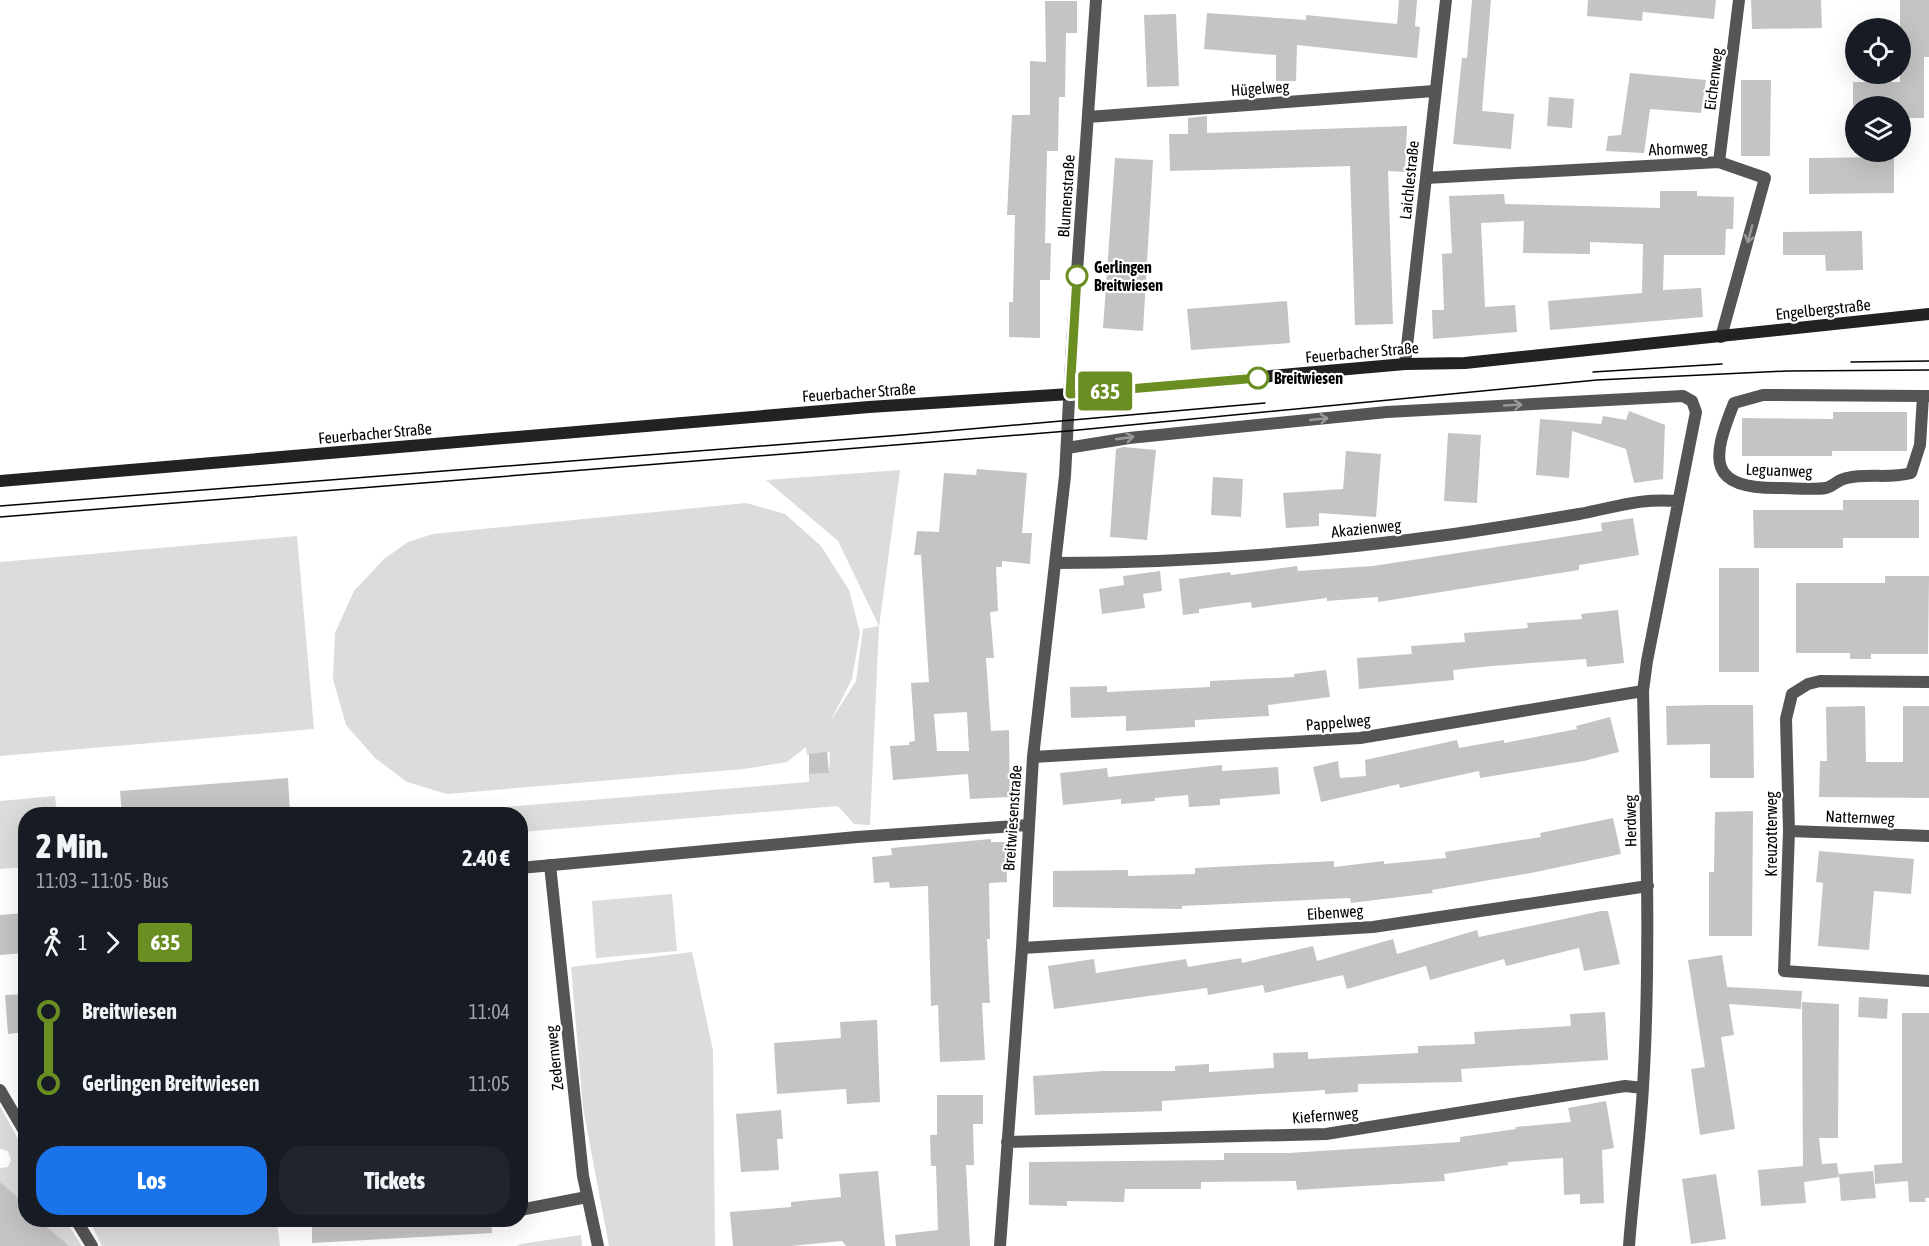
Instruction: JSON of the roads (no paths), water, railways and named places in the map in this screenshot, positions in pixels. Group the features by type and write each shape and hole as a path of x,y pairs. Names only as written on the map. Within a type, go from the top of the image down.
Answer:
{"main road":[{"name":"Engelbergstraße","path":"1721,337 1929,314"},
{"name":"Feuerbacher Straße","path":"0,481 869,407 1070,394 1405,364 1465,363 1721,337"}],"street":[{"name":"Blumenstraße","path":"1070,394 1096,0"},
{"name":"Laichlestraße","path":"1405,364 1446,0"},
{"name":"Eichenweg","path":"1719,162 1739,0"},
{"name":"Hügelweg","path":"1088,117 1434,91"},
{"name":"Ahornweg","path":"1426,178 1719,162 1765,178 1721,337"},
{"name":"Breitwiesenstraße","path":"1000,1246 1022,948 1033,757 1056,562 1070,394"},
{"name":"Leguanweg","path":"1763,395 1926,396 1920,445 1911,473 1900,476 1846,478 1827,488 1754,489 1734,484 1724,474 1719,458 1724,429 1734,403 1743,399 1763,395"},
{"name":"Herdweg","path":"1067,448 1129,438 1387,412 1683,396 1694,406 1643,691 1648,886 1643,1088 1629,1246"},
{"name":"Akazienweg","path":"1056,562 1137,563 1318,550 1455,534 1581,514 1648,498 1677,501"},
{"name":"Kreuzotterweg","path":"1929,682 1820,681 1808,684 1792,694 1786,719 1790,831 1784,971 1929,981"},
{"name":"Pappelweg","path":"1033,757 1360,738 1643,691"},
{"path":"528,867 857,837 1028,825"},
{"name":"Natternweg","path":"1790,831 1929,836"},
{"name":"Zedernweg","path":"550,866 583,1176 598,1246"},
{"name":"Eibenweg","path":"1022,948 1373,927 1648,886"},
{"name":"Kiefernweg","path":"1007,1142 1326,1134 1625,1086 1643,1088"},
{"path":"0,1090 18,1120"},
{"path":"528,1208 587,1197"},
{"path":"80,1227 92,1246"}],"tram line":[{"path":"1851,362 1929,361"},
{"path":"1593,372 1722,364"},
{"path":"0,517 1068,431 1597,380 1787,371 1929,370"},
{"path":"0,506 902,435 1265,403"}],"place":[{"name":"Gerlingen Breitwiesen","path":"1077,276"},
{"name":"Breitwiesen","path":"1258,378"}]}
